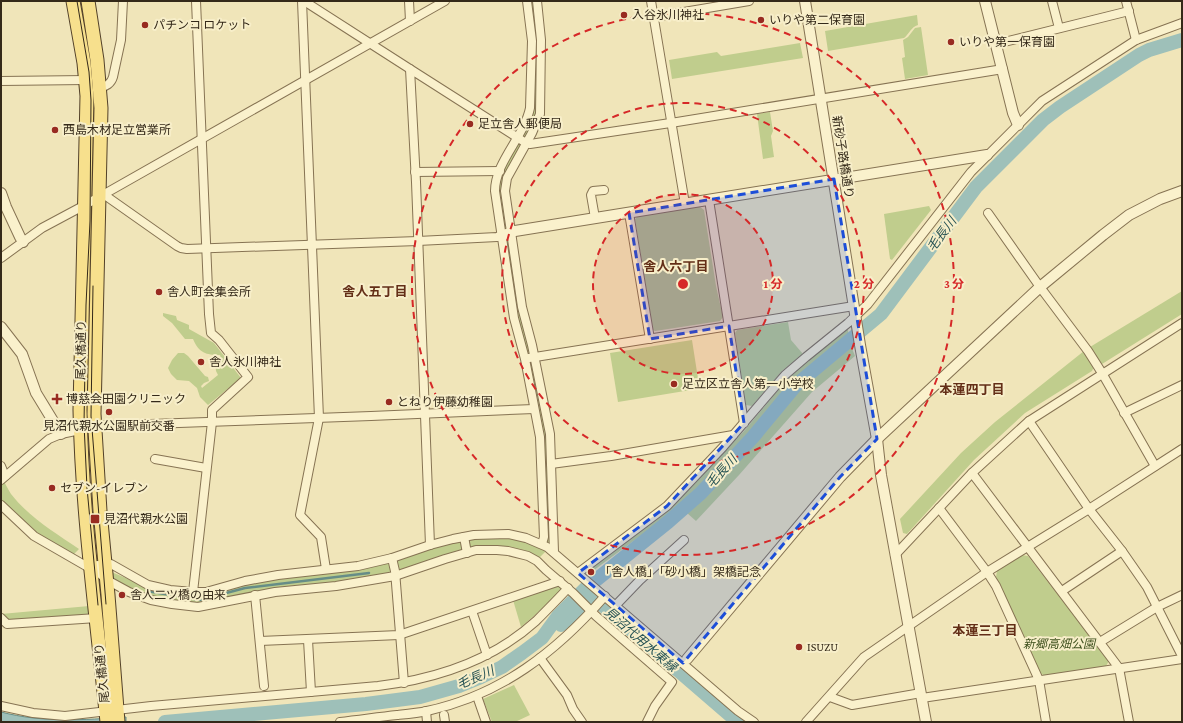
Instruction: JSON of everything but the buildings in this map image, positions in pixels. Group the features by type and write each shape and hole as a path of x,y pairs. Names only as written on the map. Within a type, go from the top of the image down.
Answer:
{"main road":[{"name":"尾久橋通り","path":"73,1 86,80 87,107 80,430 96,618 112,715"},
{"name":"尾久橋通り","path":"88,1 100,88 95,426 100,511 107,580 112,715"}],"street":[{"path":"100,88 112,82 121,40 123,1"},
{"path":"193,592 212,422 212,410 248,377 219,340 211,333 196,1"},
{"path":"303,1 526,143 530,144 1003,69"},
{"path":"303,1 319,418 300,515 321,537 326,569"},
{"path":"409,1 410,21"},
{"path":"1,258 42,228 445,1"},
{"path":"527,1 532,41 529,114 496,179 495,191 506,234 550,434 554,552"},
{"path":"537,1 541,40 541,108 538,119 507,178 505,191 506,234 514,318 525,359 540,437 544,537 542,544"},
{"path":"651,1 685,204"},
{"path":"654,17 749,1"},
{"name":"新砂子路橋通り","path":"805,1 860,346 877,439 881,475 926,722"},
{"path":"985,1 1013,112 1018,125"},
{"path":"1052,1 1059,28"},
{"path":"1126,1 1136,40"},
{"path":"996,44 1129,11"},
{"path":"578,573 667,506 733,436 785,375 856,321 971,172 1042,101 1136,40 1182,23"},
{"path":"410,69 430,545"},
{"path":"1,81 86,80"},
{"path":"99,197 106,196 181,248 187,249 418,241 497,237 506,234 595,218 987,155"},
{"path":"415,172 500,170"},
{"path":"595,218 591,195 593,192 604,190"},
{"path":"685,661 840,477 877,439 1040,287 1103,235 1129,215 1160,199 1182,190"},
{"path":"1,193 23,242"},
{"path":"709,200 730,326 744,423"},
{"path":"988,212 1040,287 1088,351 1155,466"},
{"path":"629,213 650,339"},
{"path":"525,359 854,306"},
{"path":"895,555 972,473 1029,421 1182,323"},
{"path":"1,327 22,354 36,393 61,434"},
{"path":"1124,413 1182,385"},
{"path":"3,478 49,439 61,434 95,426 534,409"},
{"path":"830,696 852,704 1039,680 1182,658 1146,587 1122,551 1089,509 1029,421"},
{"path":"551,464 618,455 733,436"},
{"path":"806,722 864,657 987,572 1029,547 1182,449"},
{"path":"155,459 206,468"},
{"path":"1,466 3,478"},
{"path":"972,473 1119,668 1129,722"},
{"path":"1,505 34,536 86,566 111,564 148,585 170,590 193,592 206,592 245,581 278,575 358,566 392,558 430,545 474,535 508,534 526,538 542,544 554,552 596,589 604,598 616,605 685,661 738,711 754,722"},
{"path":"939,508 996,586 1039,680 1046,722"},
{"path":"464,537 467,553"},
{"path":"616,605 640,580 684,540"},
{"path":"91,566 107,580 129,592 150,600 198,607 255,595 336,586 395,576 476,550 497,550 520,553 537,561 592,608 672,682 646,722"},
{"path":"1062,591 1122,551"},
{"path":"392,558 395,576 404,683"},
{"path":"260,641 399,635 560,581"},
{"path":"1,706 33,713 65,716 112,715 151,706 404,683 444,673 469,664 487,655 508,643 571,590"},
{"path":"255,595 264,686"},
{"path":"1100,642 1157,607 1182,595"},
{"path":"340,722 359,721 426,711 477,696 506,681 553,648 592,608 604,598"},
{"path":"472,611 487,655"},
{"path":"1,618 7,624 96,618"},
{"path":"308,640 311,692"},
{"path":"540,658 567,695 573,709 582,722"},
{"path":"477,696 486,722"},
{"path":"426,711 427,722"}],"highlighted area":[{"path":"834,179 877,439 840,477 683,663 578,573 667,506 744,423 729,326 650,339 629,213"}],"green space":[{"path":"530,1 535,1 539,41 539,99 536,119 503,183 548,434 552,545 547,542 542,435 515,311 497,192 501,174 530,117"},
{"path":"917,15 918,25 904,38 828,51 825,31"},
{"path":"921,27 928,75 905,79 902,58 905,57 903,40 908,37 915,28"},
{"path":"800,43 803,58 672,79 669,60 717,52 721,56"},
{"path":"770,112 773,131 771,136 774,157 763,159 757,114"},
{"path":"929,206 931,210 892,260 890,259 884,214"},
{"path":"700,207 704,210 716,286 723,317 720,321 655,331 653,330 635,219 638,216"},
{"path":"1182,291 1182,314 1102,364 1090,347"},
{"path":"163,313 176,316 177,320 189,325 189,329 214,343 241,378 208,405 200,397 197,388 189,381 177,380 168,368 178,353 184,353 205,376 208,377 209,381 201,386 202,388 218,375 215,360 221,358 220,355 207,354 200,350 193,339 185,339 172,323 163,316"},
{"path":"788,322 791,340 803,354 782,371 752,406 746,405 735,333 737,330"},
{"path":"846,329 848,330 849,336 796,381 751,433 699,486 666,517 590,573 588,570 694,482 744,431 790,376"},
{"path":"692,340 699,385 697,389 618,402 610,353"},
{"path":"851,346 855,356 812,392 739,475 696,521 687,513 706,497 793,397"},
{"path":"1084,351 1094,367 1092,371 1025,413 974,460 907,534 903,533 900,519 961,453 995,422"},
{"name":"見沼代親水公園","path":"1,474 11,494 18,503 43,524 79,549 72,556 38,535 1,500"},
{"path":"501,536 520,538 547,550 538,559 519,551 459,551 391,573 198,604 151,598 110,579 109,571 143,585 195,594 245,583 326,571 455,541"},
{"name":"新郷高畑公園","path":"1022,555 1028,556 1109,661 1106,666 1045,676 1040,673 996,577 997,571"},
{"path":"559,584 563,591 521,627 513,600"},
{"path":"89,606 91,616 1,623 1,614"},
{"path":"514,685 530,715 515,722 492,722 483,699"}],"water":[{"path":"1,712 32,718 64,720 126,717 126,722 1,722"}],"waterway":[{"name":"毛長川","path":"165,722 366,704 420,697 459,686 502,667 542,638 558,616 586,588 668,522 701,493 753,437 796,385 881,314 976,187 1043,120 1060,107 1139,55 1149,50 1182,40"},
{"path":"147,591 200,600 245,588 369,573"},
{"name":"見沼代用水東縁","path":"561,625 593,597 738,722"}],"tram line":[{"path":"77,1 89,72 91,100 90,221 86,305 84,424 87,488 98,605"},
{"path":"93,286 91,416 106,604"}],"place":[{"name":"入谷氷川神社","path":"624,15"},
{"name":"いりや第二保育園","path":"761,20"},
{"name":"パチンコ ロケット","path":"145,25"},
{"name":"いりや第一保育園","path":"951,42"},
{"name":"足立舎人郵便局","path":"470,124"},
{"name":"西島木材足立営業所","path":"55,130"},
{"name":"舎人町会集会所","path":"159,292"},
{"name":"舎人氷川神社","path":"201,362"},
{"name":"足立区立舎人第一小学校","path":"674,384"},
{"name":"博慈会田園クリニック","path":"57,399"},
{"name":"とねり伊藤幼稚園","path":"389,402"},
{"name":"見沼代親水公園駅前交番","path":"109,412"},
{"name":"セブン-イレブン","path":"52,488"},
{"name":"見沼代親水公園","path":"95,519"},
{"name":"「舎人橋」「砂小橋」架橋記念","path":"591,572"},
{"name":"舎人二ツ橋の由来","path":"122,595"},
{"name":"ISUZU","path":"799,647"}],"district":[{"name":"舎人六丁目","path":"676,266"},
{"name":"舎人五丁目","path":"375,291"},
{"name":"本蓮四丁目","path":"972,389"},
{"name":"本蓮三丁目","path":"985,630"}]}
